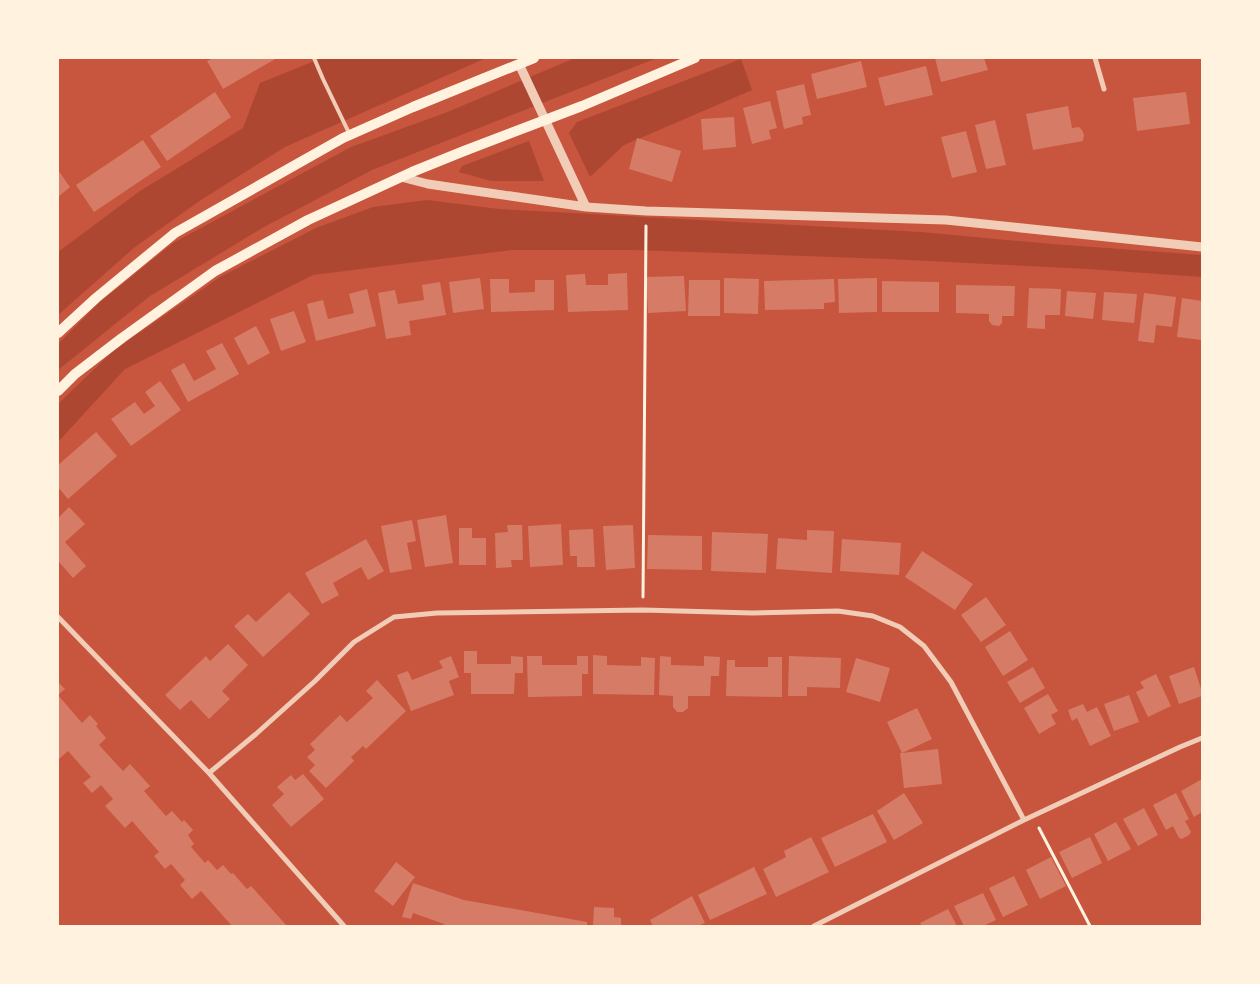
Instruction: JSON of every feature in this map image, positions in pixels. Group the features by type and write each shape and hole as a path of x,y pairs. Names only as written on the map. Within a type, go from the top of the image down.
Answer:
{"main road":[{"path":"58,333 96,298 175,233 350,135 413,107 534,58"},
{"path":"58,391 75,374 122,338 215,271 308,220 464,151 582,106 695,58"}],"street":[{"path":"1095,58 1104,89"},
{"path":"519,64 586,207"},
{"path":"401,178 428,184 586,207 646,211 946,220 1202,247"},
{"path":"209,773 315,681 354,642 394,617 437,613 642,610 752,613 838,611 873,616 900,628 924,646 951,682 1024,820"},
{"path":"58,617 209,773 344,926"},
{"path":"814,926 1024,820 1202,738"}],"lane":[{"path":"314,58 350,135"}],"path":[{"path":"642,610 646,211"},
{"path":"1033,816 1090,926"}],"shaded area":[{"path":"322,58 486,58 285,147 198,202 135,247 58,315 58,252 140,191 243,128 260,83"},
{"path":"575,58 657,58 372,170 264,227 150,296 58,370 58,344 99,303 173,243 351,147 445,113"},
{"path":"741,59 752,90 624,145 590,177 569,133 577,122"},
{"path":"529,141 544,181 491,181 459,172 462,166"},
{"path":"427,200 499,209 921,232 1202,255 1202,277 888,259 633,250 512,250 313,275 125,369 58,442 58,404 113,351 220,277 316,228 373,207"}],"building":[{"path":"214,58 277,58 223,89 207,61"},
{"path":"935,58 984,58 988,70 941,82"},
{"path":"861,61 867,87 817,99 811,74"},
{"path":"926,66 933,95 885,106 878,78"},
{"path":"804,84 811,115 802,117 803,124 784,129 776,91"},
{"path":"215,92 231,117 167,161 150,136"},
{"path":"1186,92 1190,124 1137,131 1133,98"},
{"path":"770,101 777,128 769,130 771,139 752,144 743,108"},
{"path":"1068,106 1072,128 1079,127 1082,130 1084,135 1083,141 1033,150 1026,114"},
{"path":"734,117 736,147 703,150 701,119"},
{"path":"995,120 1006,165 986,169 975,125"},
{"path":"966,131 977,172 952,178 941,137"},
{"path":"637,138 681,151 672,182 629,169"},
{"path":"143,140 161,167 94,212 76,185"},
{"path":"58,170 70,187 58,197"},
{"path":"627,273 628,310 568,312 566,275 585,274 586,285 608,285 608,274"},
{"path":"684,276 686,311 648,313 646,277"},
{"path":"480,278 484,309 453,313 449,282"},
{"path":"724,278 759,279 758,314 724,313"},
{"path":"877,278 877,312 839,313 838,279"},
{"path":"490,279 509,279 509,293 535,292 535,280 554,280 554,310 491,312"},
{"path":"834,279 835,302 824,303 824,309 765,310 764,281"},
{"path":"689,280 720,280 720,316 688,316"},
{"path":"882,281 939,282 939,312 882,312"},
{"path":"440,282 446,315 409,321 411,335 386,339 378,293 395,290 398,304 424,300 422,285"},
{"path":"956,285 1015,286 1014,316 1002,316 1002,323 999,326 992,325 989,321 989,314 956,313"},
{"path":"1029,288 1061,289 1060,315 1045,315 1045,329 1027,328"},
{"path":"367,289 376,326 316,341 307,304 323,300 328,319 354,313 349,294"},
{"path":"1067,291 1096,293 1093,319 1065,316"},
{"path":"1104,292 1137,294 1134,323 1102,320"},
{"path":"1144,293 1176,297 1172,327 1156,325 1154,343 1138,341"},
{"path":"1182,298 1202,301 1202,340 1177,337"},
{"path":"294,311 306,342 281,351 270,319"},
{"path":"256,326 270,353 248,365 234,338"},
{"path":"222,343 239,374 188,402 171,370 184,363 194,381 216,369 206,351"},
{"path":"160,381 181,410 131,446 111,419 135,402 144,414 155,406 145,392"},
{"path":"96,432 117,456 68,499 58,487 58,465"},
{"path":"69,507 85,524 65,542 86,566 73,578 58,561 58,518"},
{"path":"446,515 453,563 425,567 417,520"},
{"path":"412,520 416,541 407,543 412,569 390,573 381,526"},
{"path":"561,524 563,565 530,567 528,526"},
{"path":"507,525 522,525 523,560 511,560 512,567 496,568 495,533 508,532"},
{"path":"633,525 635,568 606,570 603,526"},
{"path":"459,528 472,528 472,538 486,538 486,565 459,565"},
{"path":"593,529 595,567 577,567 577,556 570,556 569,530"},
{"path":"807,530 834,531 832,573 776,569 778,538 807,540"},
{"path":"712,532 768,534 766,573 711,571"},
{"path":"648,535 702,536 702,570 647,569"},
{"path":"366,539 384,571 368,580 361,567 333,583 339,595 322,604 305,573"},
{"path":"842,539 901,543 899,575 840,571"},
{"path":"922,551 973,584 955,610 905,577"},
{"path":"289,592 310,614 263,657 234,626 248,614 256,622"},
{"path":"986,597 1006,625 981,642 961,615"},
{"path":"1010,631 1028,660 1003,676 985,647"},
{"path":"228,644 248,665 222,691 230,699 209,719 191,700 180,710 165,695 206,656 210,661"},
{"path":"464,651 477,651 477,664 511,664 511,656 523,657 523,673 515,673 514,694 471,694 471,673 464,673"},
{"path":"593,655 607,656 607,665 641,666 641,657 655,658 654,695 593,694"},
{"path":"451,656 459,677 449,681 454,695 411,711 397,675 408,671 412,680 443,668 439,661"},
{"path":"527,656 542,656 542,665 577,665 577,656 588,656 588,674 582,674 582,696 528,697"},
{"path":"660,656 671,657 671,665 704,666 704,656 720,657 719,676 711,676 710,696 688,696 688,708 683,712 677,712 673,707 673,696 659,695"},
{"path":"789,656 841,658 840,688 807,687 807,696 788,696"},
{"path":"768,657 782,657 782,697 726,696 727,660 735,660 735,667 768,667"},
{"path":"856,658 890,668 880,702 846,692"},
{"path":"1033,667 1045,688 1020,703 1007,682"},
{"path":"1194,667 1202,696 1179,704 1169,676"},
{"path":"1156,674 1171,706 1148,717 1136,692 1144,688 1140,682"},
{"path":"377,680 406,711 366,749 363,746 351,757 354,761 326,788 309,771 315,765 307,757 315,750 310,744 340,715 347,722 373,698 366,691"},
{"path":"58,682 65,689 58,695"},
{"path":"1048,694 1058,711 1051,715 1056,724 1039,734 1024,708"},
{"path":"58,695 82,723 90,715 106,738 99,745 123,771 130,764 150,786 144,791 166,816 172,811 193,830 188,835 194,844 191,847 205,863 208,860 217,870 223,865 247,889 251,886 287,926 232,926 201,891 192,899 180,885 185,880 171,864 165,869 154,856 159,852 132,821 125,828 105,806 113,799 101,785 92,793 83,783 91,777 68,751 59,759"},
{"path":"1129,695 1139,722 1114,731 1104,704"},
{"path":"1083,704 1087,712 1097,707 1111,736 1090,746 1077,718 1072,721 1068,710"},
{"path":"917,708 932,739 902,753 887,722"},
{"path":"938,749 942,784 904,788 900,753"},
{"path":"303,774 324,799 291,827 272,805 284,794 277,787 291,775 295,780"},
{"path":"1202,779 1202,812 1194,817 1181,791"},
{"path":"904,793 923,823 894,840 877,811"},
{"path":"1176,793 1189,819 1185,821 1191,832 1182,839 1179,838 1173,826 1166,830 1153,805"},
{"path":"1144,808 1158,835 1138,846 1123,819"},
{"path":"873,814 887,842 835,867 821,838"},
{"path":"1116,822 1131,849 1108,861 1094,834"},
{"path":"811,837 829,872 776,897 763,869 786,857 784,851"},
{"path":"1090,837 1102,863 1072,878 1059,852"},
{"path":"1051,857 1066,886 1040,899 1026,870"},
{"path":"396,862 415,877 393,906 374,891"},
{"path":"754,867 767,894 710,920 698,895"},
{"path":"1014,876 1028,905 1003,917 989,888"},
{"path":"413,883 464,900 587,922 587,926 443,926 444,924 413,913 411,919 402,917"},
{"path":"983,893 996,920 983,926 964,926 954,906"},
{"path":"692,896 705,923 698,926 653,926 650,920"},
{"path":"594,907 614,908 614,917 621,918 621,926 593,926"},
{"path":"948,909 957,926 922,926 920,923"}]}
